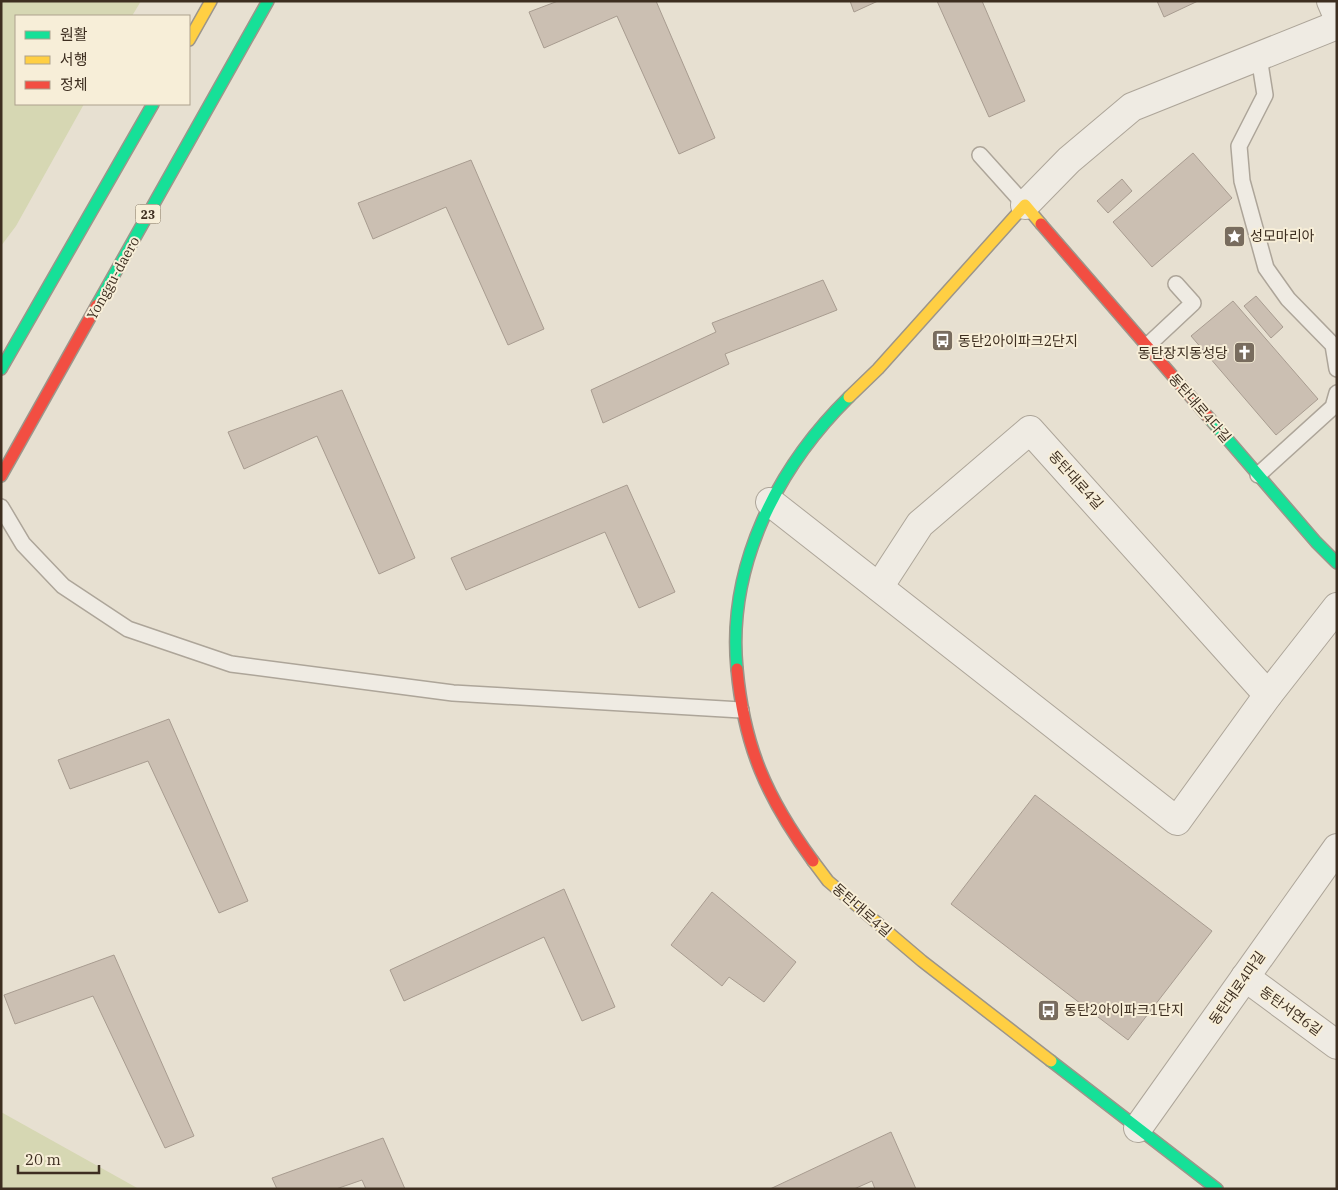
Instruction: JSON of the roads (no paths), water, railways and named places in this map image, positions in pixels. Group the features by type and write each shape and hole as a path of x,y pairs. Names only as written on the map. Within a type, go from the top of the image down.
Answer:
{"main road":[{"path":"190,38 211,1"},
{"name":"Yonggu-daero","path":"1,476 268,1"},
{"path":"1,369 151,105"},
{"name":"동탄대로4다길","path":"1026,205 1258,475 1337,563"},
{"name":"동탄대로4길","path":"1026,205 878,369 829,417 793,462 770,502 748,558 739,603 736,657 741,710 759,772 793,834 828,881 922,961 1218,1189"}],"street":[{"path":"1331,1 1337,15"},
{"path":"1026,205 1070,160 1132,108 1337,25"},
{"name":"동탄대로4길","path":"879,587 920,524 1030,430 1268,695"},
{"path":"770,502 1177,820 1268,695 1337,607"},
{"name":"동탄대로4마길","path":"1138,1128 1245,977 1333,860"},
{"name":"동탄서연6길","path":"1245,977 1337,1045"}],"lane":[{"path":"1259,56 1264,95 1239,146 1242,181 1266,268 1288,299 1333,345 1337,369"},
{"path":"980,155 1026,205"},
{"path":"1147,346 1193,303 1176,284"},
{"path":"1258,475 1333,408 1337,393"},
{"path":"1,507 23,544 68,590 128,629 232,664 453,693 741,710"}],"place":[{"name":"성모마리아","path":"1234,236"},
{"name":"동탄2아이파크2단지","path":"942,341"},
{"name":"동탄장지동성당","path":"1244,353"},
{"name":"동탄2아이파크1단지","path":"1048,1010"}]}
